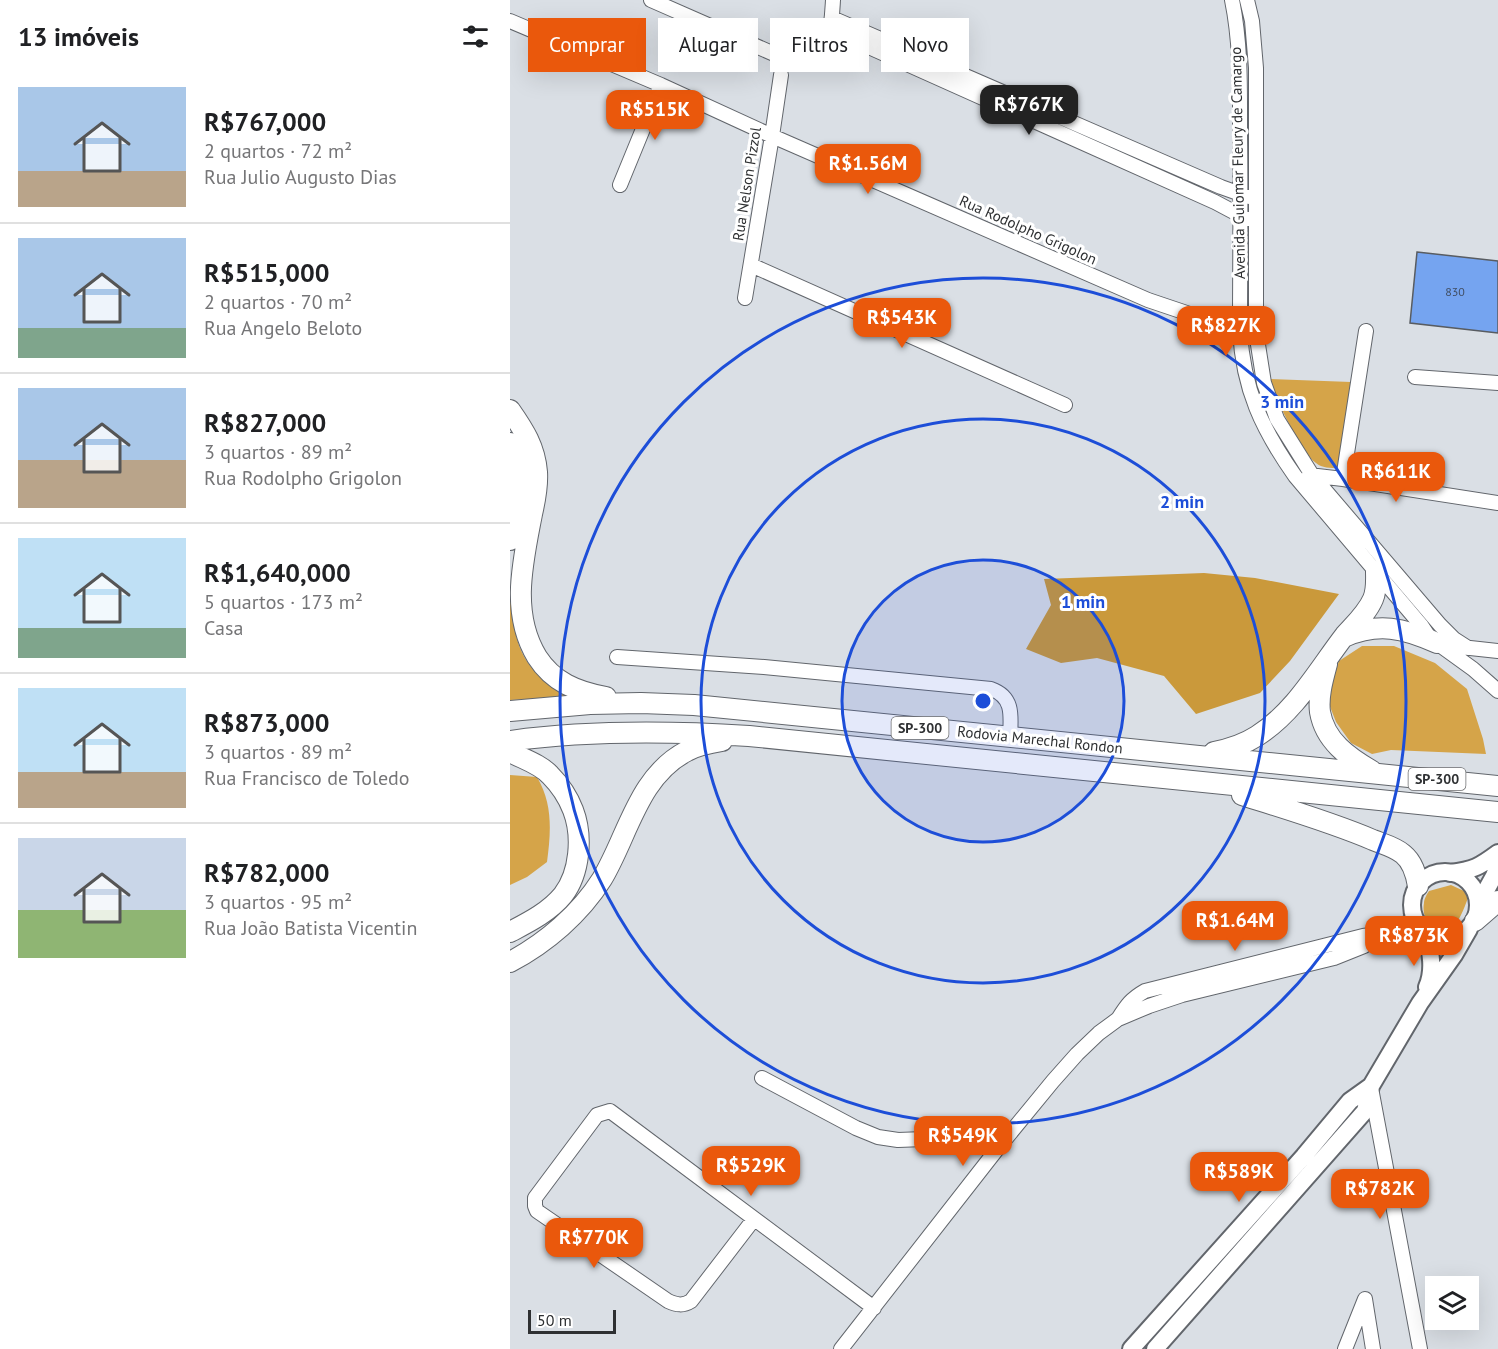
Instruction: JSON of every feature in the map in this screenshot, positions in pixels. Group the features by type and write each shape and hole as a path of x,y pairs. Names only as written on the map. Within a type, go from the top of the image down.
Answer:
{"highway":[{"path":"510,410 532,446 537,474 521,572 519,602 523,628 545,669 565,684 593,694 641,703"},
{"path":"510,443 518,459 520,481 510,540"},
{"path":"1198,756 1236,747 1258,735 1295,702 1374,598 1376,571"},
{"path":"1344,637 1358,631 1384,628 1399,629 1434,642"},
{"path":"1328,660 1320,711 1326,729 1334,743 1344,753 1377,774"},
{"name":"Rodovia Marechal Rondon","path":"510,711 580,704 641,703 752,711 1498,786"},
{"name":"Rodovia Marechal Rondon","path":"510,741 543,736 612,733 698,733 749,736 1498,812"},
{"path":"510,962 574,916 601,880 640,801 660,772 673,759 701,745 749,736"},
{"path":"510,752 537,765 549,774 565,794 574,812 579,838 578,863 563,895 540,916 510,932"},
{"path":"1199,783 1298,812 1360,834 1401,852 1412,865 1418,886"}],"main road":[{"path":"1420,1003 1431,979 1431,952 1412,908 1413,897 1418,886 1427,878 1438,873 1478,868 1498,853"},
{"path":"1155,1349 1365,1111 1371,1086 1420,1003 1480,914 1498,866"},
{"path":"1420,926 1440,938 1448,939 1463,934 1480,914 1477,895 1473,887 1459,875 1450,873"},
{"path":"1131,1349 1296,1165 1350,1101 1371,1086"}],"street":[{"path":"651,0 770,52"},
{"path":"832,18 833,0"},
{"path":"1232,0 1237,24 1240,66 1241,350 1249,388 1261,421 1276,450 1295,477 1434,642 1473,669 1498,691"},
{"name":"Avenida Guiomar Fleury de Camargo","path":"1247,0 1252,21 1256,68 1256,332 1264,382 1277,419 1312,475 1440,625 1454,639 1468,648"},
{"name":"Rua Rodolpho Grigolon","path":"510,21 661,85 772,136 1148,300 1240,331"},
{"path":"869,40 1221,187 1256,198"},
{"path":"869,42 1256,222"},
{"name":"Rua Nelson Pizzol","path":"745,298 781,75"},
{"path":"620,184 661,85"},
{"path":"751,265 1065,405"},
{"path":"1342,479 1366,331"},
{"path":"1415,377 1498,383"},
{"path":"1295,477 1312,475 1498,503"},
{"path":"1434,642 1498,651"},
{"path":"617,657 764,667 991,689 1000,692 1006,698 1011,714 1010,736"},
{"path":"841,1349 998,1148 1077,1054 1118,1019 1134,997 1145,991 1231,976 1277,965 1363,936 1420,926"},
{"path":"762,1078 856,1128 878,1137 898,1140 950,1138 998,1148"},
{"path":"1371,1086 1420,1349"},
{"path":"754,1219 691,1301 678,1305 668,1301 537,1211 535,1198 597,1115 610,1111 874,1308"},
{"path":"1346,1349 1365,1299 1373,1349"}],"shaded area":[{"path":"1269,379 1351,382 1339,468 1321,466 1310,457 1289,424"},
{"path":"1204,573 1255,578 1339,594 1290,661 1260,693 1196,714 1164,676 1097,658 1061,663 1026,649 1051,605 1044,579"},
{"path":"512,596 515,631 527,662 547,683 577,697 510,700 510,603"},
{"path":"1362,646 1394,646 1435,663 1467,689 1486,754 1391,750 1372,754 1351,743 1336,722 1329,704 1332,681 1339,661"},
{"path":"510,775 537,777 546,797 550,829 547,862 527,877 510,885"},
{"path":"1451,885 1464,891 1468,898 1456,924 1443,933 1438,932 1433,930 1426,921 1424,900 1429,891"}],"building":[{"path":"1417,252 1498,261 1498,333 1410,323"}]}
